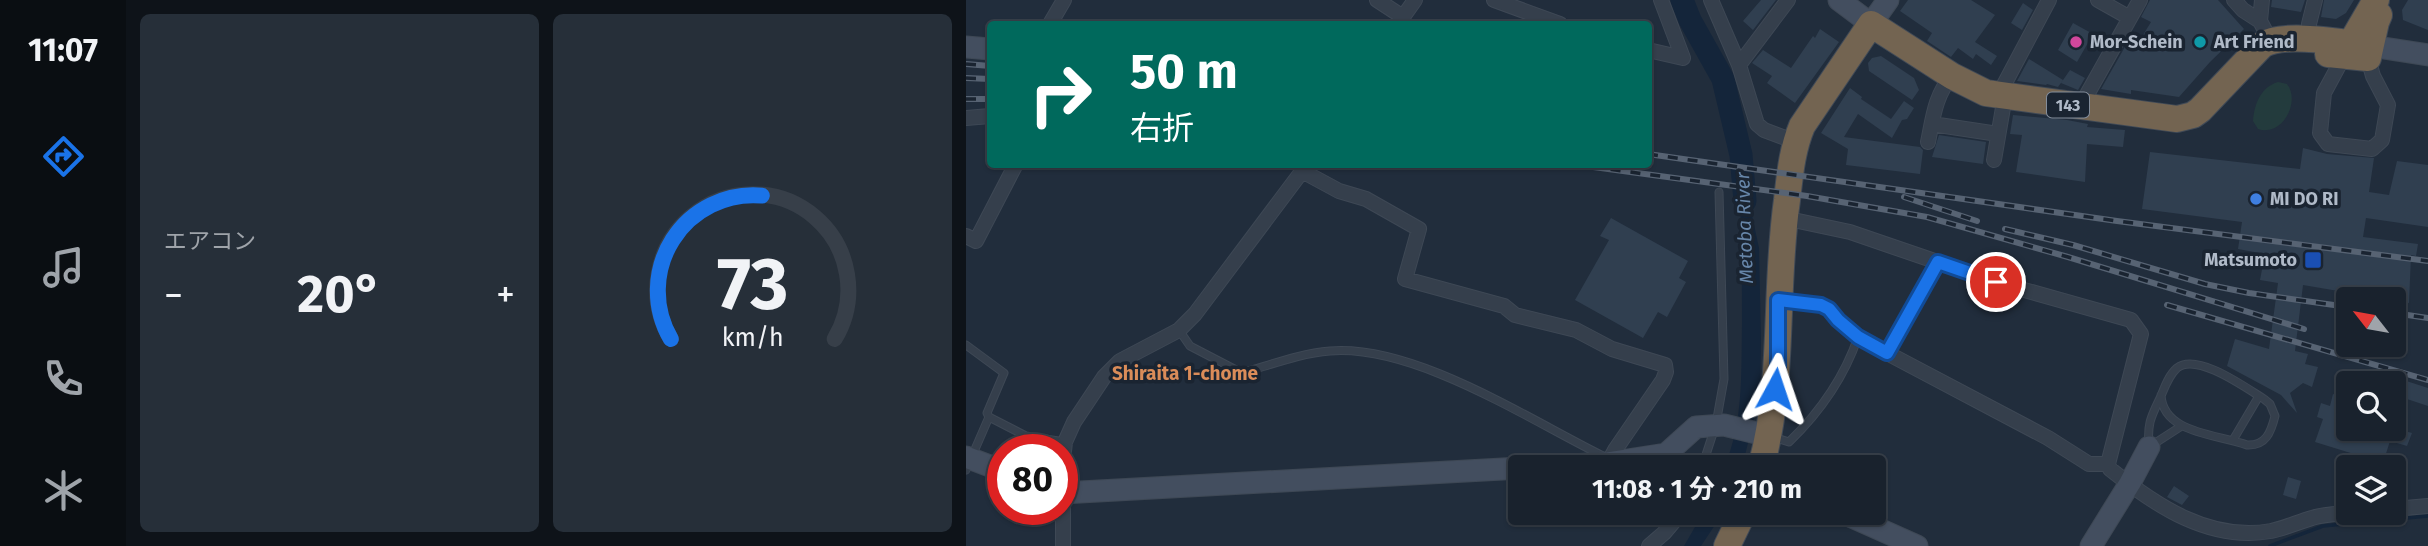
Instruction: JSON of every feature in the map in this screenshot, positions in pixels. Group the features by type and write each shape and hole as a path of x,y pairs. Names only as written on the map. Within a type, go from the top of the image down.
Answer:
{"highway":[{"path":"2358,50 2376,0"},
{"path":"2358,50 2388,0"},
{"name":"143","path":"1871,24 1974,89 2001,96 2177,118 2187,117 2200,110 2264,40"},
{"path":"1762,455 1778,365 1778,300 1784,218 1796,142 1802,126 1871,24"},
{"path":"2264,40 2358,50"},
{"path":"1727,546 1737,525"}],"street":[{"path":"1052,21 1065,0"},
{"path":"1377,0 1401,21 1415,0"},
{"path":"1494,0 1552,21"},
{"path":"1652,51 1684,58 1661,0"},
{"path":"1711,0 1739,65 1757,124 1763,130 1796,142"},
{"path":"1739,65 1788,0"},
{"path":"1839,0 1871,24 1888,0"},
{"path":"1993,158 2001,96 2049,0"},
{"path":"2098,0 2130,18"},
{"path":"2080,107 2140,0"},
{"path":"2234,0 2264,40"},
{"path":"2262,0 2264,40"},
{"path":"2309,24 2315,0"},
{"path":"966,47 987,49"},
{"path":"2358,50 2388,105 2382,140 2372,149 2328,144 2320,133 2324,93 2358,50"},
{"path":"2358,50 2428,55"},
{"path":"2358,50 2428,70"},
{"path":"1928,142 1942,88 1952,76"},
{"path":"966,118 987,116"},
{"path":"1932,124 1998,134"},
{"path":"966,236 976,240 1014,168"},
{"path":"1069,434 1112,368 1128,355 1179,330 1212,292 1304,168 1339,191 1366,199 1419,229 1405,279 1504,306 1515,315 1576,330 1612,349 1665,365 1663,380 1612,455"},
{"path":"1784,218 1850,232 1996,282 2131,320 2141,334 2108,464 2110,469 2155,501 2202,527 2253,540 2272,531 2324,515 2336,514"},
{"path":"1938,262 1887,353 2036,431 2089,464 2108,464"},
{"path":"1660,455 1666,454 1696,427 1720,425 1764,435"},
{"path":"2091,546 2149,447"},
{"path":"968,462 987,467"},
{"path":"1078,492 1508,469"},
{"path":"2406,508 2428,506"},
{"path":"1063,525 1063,546"},
{"path":"1649,546 1671,525"},
{"path":"1870,525 1917,546"}],"lane":[{"path":"1707,455 1720,425 1724,379 1718,192"},
{"path":"1778,300 1821,305 1829,309 1858,337 1887,353"},
{"path":"1179,330 1190,346 1242,373 1318,352 1396,357 1474,390 1601,455"},
{"path":"1764,435 1789,442 1810,422 1848,366 1858,337"},
{"path":"966,345 1004,373 987,413 989,417 968,462"},
{"path":"2149,447 2149,421 2161,396 2175,369 2189,364 2204,366 2259,396 2270,404 2275,416 2270,432 2255,446 2180,426 2167,416 2161,396"},
{"path":"2233,440 2259,396"},
{"path":"989,417 1022,434"},
{"path":"2149,447 2180,426"}],"green space":[{"path":"2278,82 2287,84 2291,91 2292,100 2287,116 2275,128 2258,129 2253,121 2257,103 2267,88"}],"water":[{"path":"1739,155 1759,248 1760,395 1745,455 1728,455 1738,415 1741,378"},
{"path":"1696,525 1715,525 1701,546 1684,546"}],"building":[{"path":"1761,0 1776,0 1753,30 1743,21"},
{"path":"1908,0 1971,0 1995,15 1975,42 1997,56 1991,65 1976,54 1973,59 1958,48 1951,57 1927,41 1932,33 1900,11"},
{"path":"2150,0 2218,0 2244,29 2179,97 2101,89 2126,45 2135,48 2151,22 2141,17"},
{"path":"2272,0 2305,0 2301,12 2271,7"},
{"path":"2324,0 2354,0 2346,13 2336,19 2321,17"},
{"path":"2408,0 2428,0 2428,30 2403,20 2402,10"},
{"path":"2023,3 2033,10 2022,30 2011,23"},
{"name":"Mor-Schein","path":"2073,23 2093,34 2077,62 2058,50"},
{"path":"1820,29 1839,42 1795,103 1767,83 1772,76 1752,63 1763,50 1791,68"},
{"path":"1881,56 1914,78 1919,90 1912,100 1869,71 1868,63 1872,58"},
{"path":"2029,59 2063,80 2058,87 2017,81"},
{"path":"2070,70 2085,78 2078,90 2061,83"},
{"path":"1850,88 1862,97 1861,99 1891,119 1904,101 1914,108 1907,119 1902,120 1892,138 1858,114 1844,137 1920,147 1923,150 1920,174 1846,165 1848,149 1821,133"},
{"path":"2013,115 2067,120 2088,124 2087,127 2125,130 2123,147 2087,144 2085,182 2016,172 2022,135 2010,134"},
{"path":"1939,135 1986,142 1983,164 1932,157"},
{"path":"2303,148 2327,154 2374,158 2369,192 2389,195 2397,161 2428,165 2428,227 2366,218 2363,237 2418,244 2416,256 2411,255 2409,303 2406,302 2406,287 2336,287 2336,291 2303,285 2295,351 2308,354 2305,364 2318,367 2312,387 2303,383 2290,393 2297,413 2281,395 2227,366 2235,339 2269,349 2278,283 2260,280 2265,254 2238,249 2242,222 2142,209 2150,152 2300,169"},
{"path":"1611,218 1688,261 1679,278 1686,282 1667,317 1658,312 1643,338 1575,300 1609,240 1600,236"},
{"path":"2406,381 2428,388 2428,406 2407,399 2406,402"},
{"path":"2333,394 2336,395 2336,441 2390,441 2386,455 2357,455 2315,442 2323,419 2317,417 2321,403 2330,406"},
{"path":"2406,431 2412,433 2407,446 2390,441 2406,441"},
{"path":"2288,477 2301,481 2296,499 2283,495"},
{"path":"2174,486 2189,496 2182,505 2167,497"}],"waterway":[{"name":"Metoba River","path":"1682,0 1690,20 1723,79 1741,155 1745,201"},
{"path":"2270,546 2323,526 2428,516"}],"railway":[{"path":"966,64 987,66"},
{"path":"966,78 987,79"},
{"path":"966,99 987,99"},
{"path":"1652,155 2117,221 2428,261"},
{"path":"1600,168 1807,196 1927,217 2304,329"},
{"path":"1904,197 1977,221"},
{"path":"2005,229 2073,245 2205,284 2336,305"},
{"path":"2167,305 2428,380"},
{"path":"2406,315 2428,318"}],"place":[{"name":"Mor-Schein","path":"2076,42"},
{"name":"Art Friend","path":"2200,42"},
{"name":"MI DO RI","path":"2256,199"},
{"name":"Matsumoto","path":"2313,260"}],"district":[{"name":"Shiraita 1-chome","path":"1185,373"}],"route":[{"path":"1775,389 1778,365 1778,300 1821,305 1829,309 1858,337 1887,353 1938,262 1996,282"}]}
